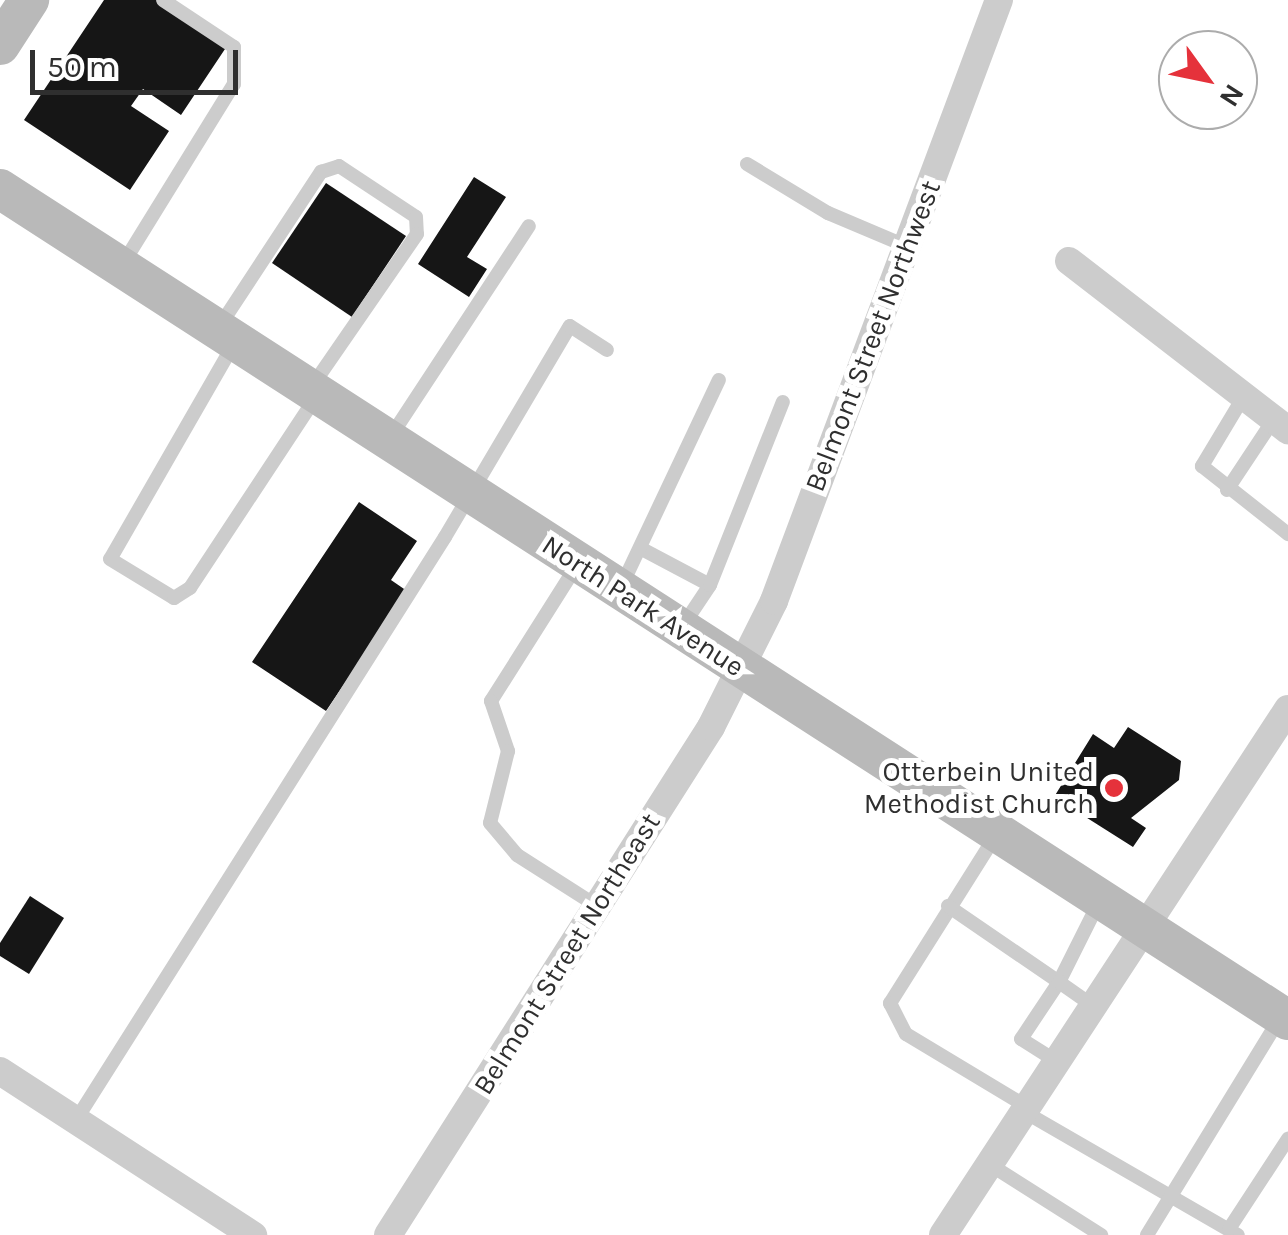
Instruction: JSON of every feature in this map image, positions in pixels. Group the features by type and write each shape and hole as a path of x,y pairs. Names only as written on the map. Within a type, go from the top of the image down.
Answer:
{"street":[{"path":"0,45 29,0"},
{"name":"Belmont Street Northwest","path":"740,669 774,601 998,0"},
{"name":"North Park Avenue","path":"4,199 121,267 679,631 1285,1018"},
{"path":"1069,262 1281,424"},
{"name":"Belmont Street Northeast","path":"388,1235 711,727 740,669"},
{"path":"943,1235 1288,709"},
{"path":"0,1071 253,1235"}],"lane":[{"path":"121,267 234,84 234,48 164,0"},
{"path":"747,164 828,213 906,246"},
{"path":"339,166 416,217 417,234 190,588 174,598 110,559 227,336 321,172 339,166"},
{"path":"388,440 528,226"},
{"path":"76,1120 570,326 606,350"},
{"path":"619,590 719,380"},
{"path":"1244,396 1202,466 1227,490 1288,534"},
{"path":"679,631 710,585 783,402"},
{"path":"1227,490 1281,424"},
{"path":"640,548 710,585"},
{"path":"577,564 491,702 508,750 490,823 517,855 597,906"},
{"path":"997,834 899,980 890,1003 895,1018 926,1048 1234,1232 1288,1139"},
{"path":"1056,1061 1021,1039 1059,982 1100,900"},
{"path":"948,906 1092,1004"},
{"path":"1147,1235 1168,1196 1285,1018"},
{"path":"988,1164 1100,1235"}],"building":[{"path":"104,0 157,0 227,46 181,115 143,89 131,106 169,131 130,190 24,120"},
{"path":"474,177 506,197 467,257 487,269 469,297 418,264"},
{"path":"326,183 406,236 352,317 272,263"},
{"path":"359,502 417,541 391,580 407,591 326,711 252,662"},
{"name":"Otterbein United Methodist Church","path":"1128,727 1181,761 1179,780 1131,818 1146,828 1133,847 1054,797 1093,734 1114,748"},
{"path":"30,896 64,918 29,974 0,956 0,943"}],"place":[{"name":"Otterbein United Methodist Church","path":"1114,788"}]}
